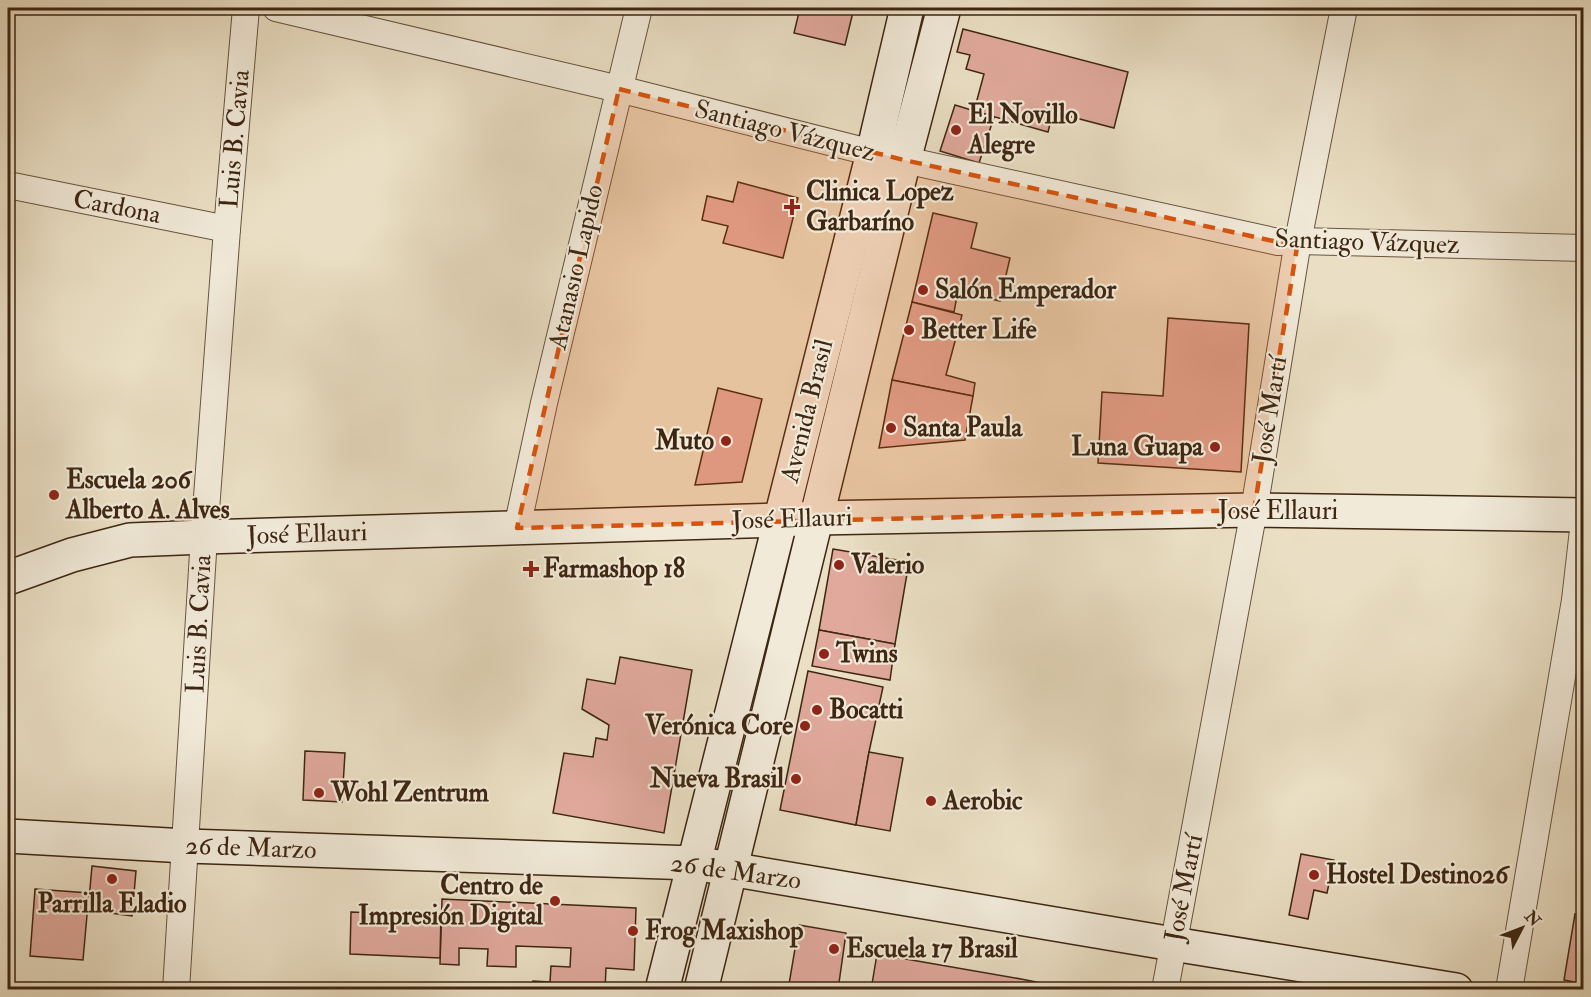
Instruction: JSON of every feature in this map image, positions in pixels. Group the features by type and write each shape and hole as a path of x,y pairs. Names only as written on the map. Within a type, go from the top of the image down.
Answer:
{"street":[{"name":"Luis B. Cavia","path":"176,990 204,537 246,8"},
{"name":"Santiago Vázquez","path":"276,8 619,88 889,157 1278,242 1584,248"},
{"name":"Atanasio Lapido","path":"517,528 544,403 639,8"},
{"name":"Avenida Brasil","path":"701,990 816,518 889,157 907,8"},
{"name":"Avenida Brasil","path":"662,990 780,520 889,157 944,8"},
{"name":"José Martí","path":"1165,990 1254,510 1298,241 1344,8"},
{"name":"Cardona","path":"8,185 227,229"},
{"name":"José Ellauri","path":"8,578 72,555 130,540 204,537 816,518 1254,510 1584,515"},
{"path":"1509,990 1579,600 1584,521"},
{"name":"26 de Marzo","path":"8,836 186,846 694,863 1456,990"}],"highlighted area":[{"path":"619,89 904,160 1278,242 1298,241 1254,510 517,528"}],"building":[{"path":"800,8 854,8 845,45 794,33"},
{"path":"963,29 1128,72 1114,128 1053,112 1048,132 974,111 984,74 966,69 970,55 957,52"},
{"path":"955,105 994,117 979,163 940,151"},
{"path":"738,182 798,198 783,258 723,243 728,226 702,220 707,196 733,202"},
{"path":"933,213 977,223 971,248 1010,258 1000,301 958,291 954,312 912,302"},
{"path":"912,302 962,315 946,375 975,383 973,396 892,380"},
{"path":"1168,318 1249,324 1241,472 1098,463 1102,392 1163,396"},
{"path":"892,380 973,396 965,440 879,448"},
{"path":"718,388 762,399 742,482 695,485"},
{"path":"833,549 909,562 895,644 819,630"},
{"path":"819,630 895,644 890,680 812,666"},
{"path":"620,657 692,670 664,833 553,813 564,753 593,757 596,738 607,740 609,725 582,709 587,679 615,684"},
{"path":"808,671 883,687 856,825 780,810"},
{"path":"305,751 345,753 342,802 303,800"},
{"path":"869,752 903,758 890,831 856,825"},
{"name":"Hostel Destino26","path":"1301,854 1334,860 1327,893 1314,890 1308,919 1289,915"},
{"path":"92,866 136,871 132,916 88,910"},
{"path":"35,889 89,893 83,960 30,956"},
{"path":"442,899 636,908 634,970 606,968 605,990 533,990 533,981 550,982 551,966 570,967 571,948 516,946 516,967 487,966 488,949 459,948 459,965 440,964"},
{"path":"351,912 441,916 440,958 350,954"},
{"path":"1575,914 1584,916 1584,984 1564,980"},
{"path":"799,925 846,933 838,990 788,990"},
{"path":"877,954 1077,990 997,990 978,986 977,990 871,990"}],"place":[{"name":"El Novillo Alegre","path":"956,130"},
{"name":"Clinica Lopez Garbaríno","path":"792,207"},
{"name":"Salón Emperador","path":"923,290"},
{"name":"Better Life","path":"909,330"},
{"name":"Santa Paula","path":"891,428"},
{"name":"Muto","path":"726,441"},
{"name":"Luna Guapa","path":"1215,447"},
{"name":"Escuela 206 Alberto A. Alves","path":"54,495"},
{"name":"Valerio","path":"839,565"},
{"name":"Farmashop 18","path":"531,569"},
{"name":"Twins","path":"824,654"},
{"name":"Bocatti","path":"817,710"},
{"name":"Verónica Core","path":"805,726"},
{"name":"Nueva Brasil","path":"796,779"},
{"name":"Wohl Zentrum","path":"319,793"},
{"name":"Aerobic","path":"931,801"},
{"name":"Hostel Destino26","path":"1314,875"},
{"name":"Parrilla Eladio","path":"112,879"},
{"name":"Centro de Impresión Digital","path":"555,901"},
{"name":"Frog Maxishop","path":"633,931"},
{"name":"Escuela 17 Brasil","path":"834,949"}]}
